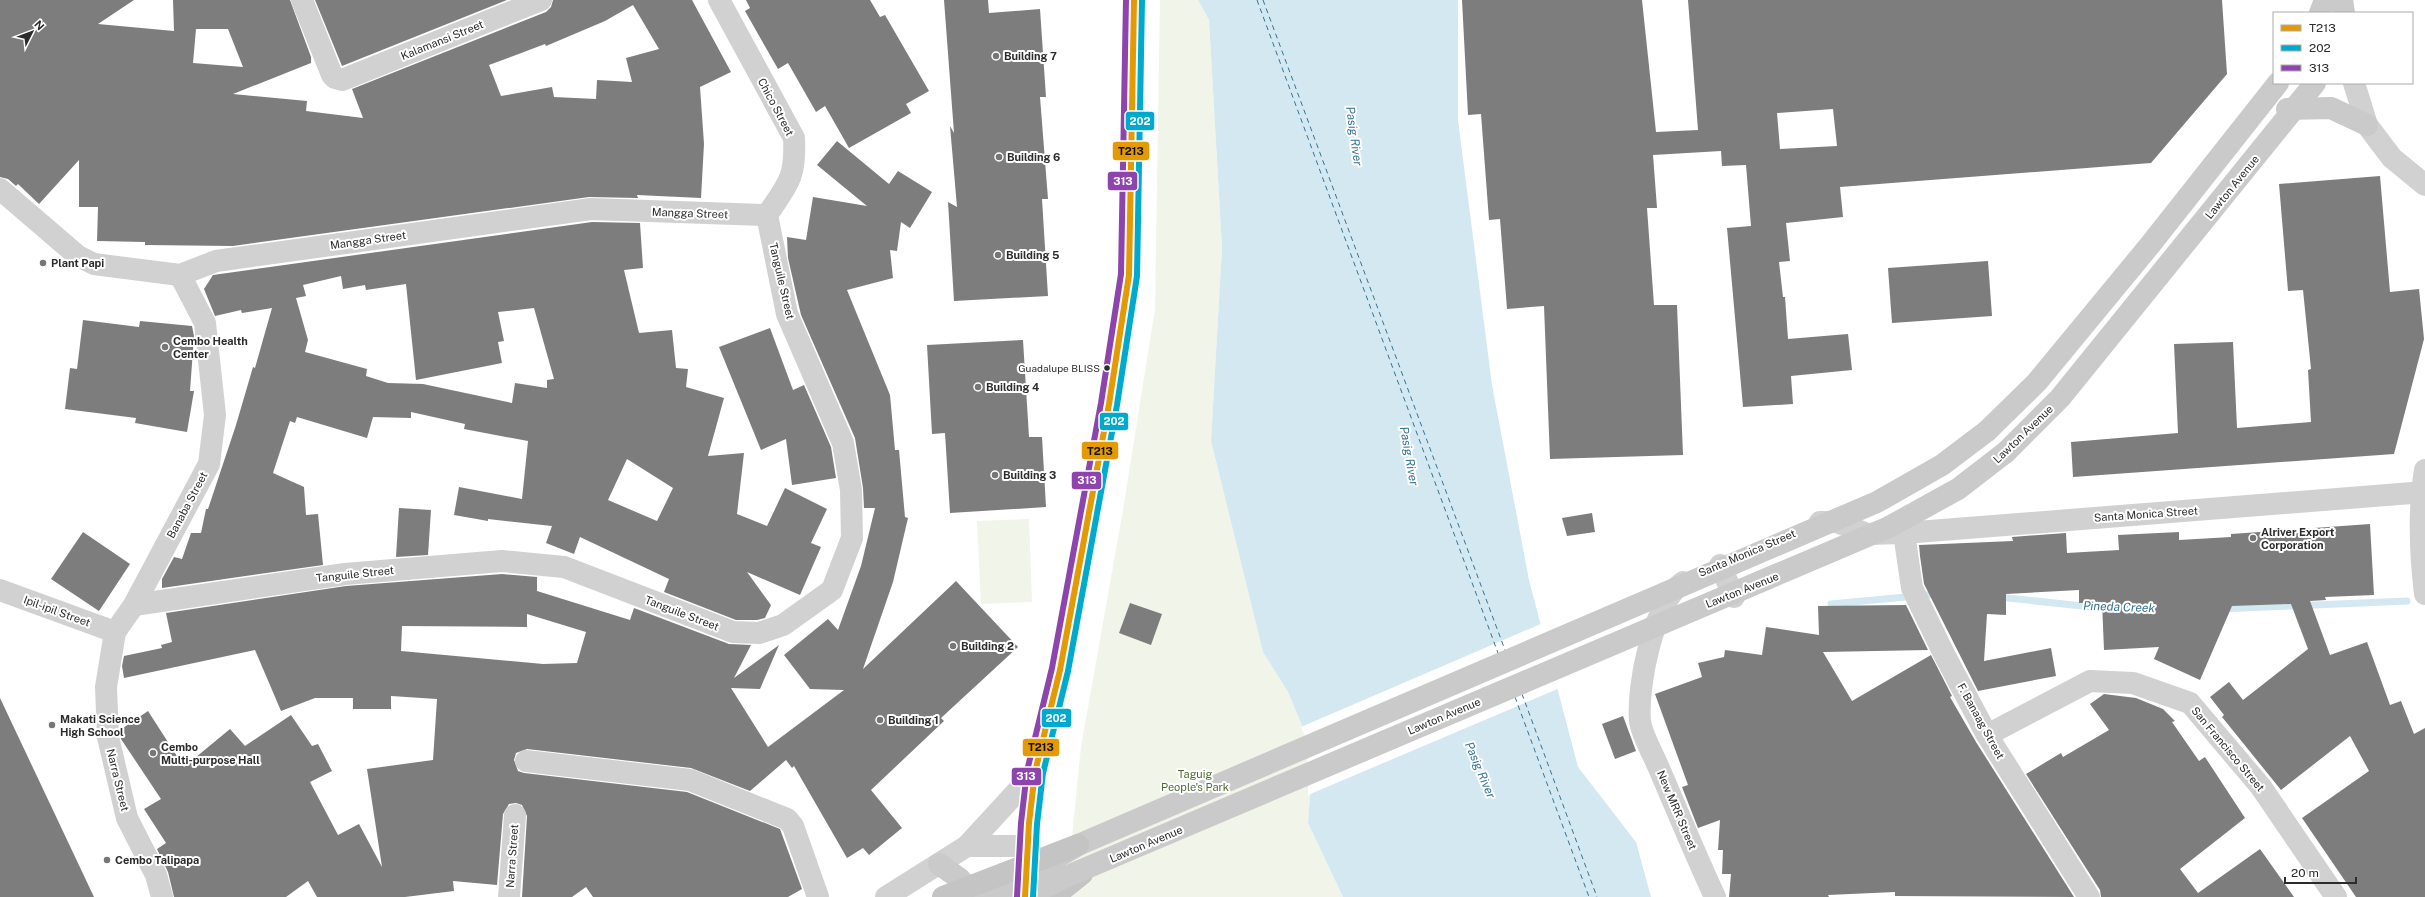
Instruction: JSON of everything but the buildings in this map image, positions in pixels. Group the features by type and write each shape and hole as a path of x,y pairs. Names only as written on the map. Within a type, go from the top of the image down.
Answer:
{"main road":[{"path":"1021,895 1028,846 1035,772 1060,670 1109,404 1129,275 1134,0"},
{"path":"2320,12 2325,0"},
{"path":"2342,0 2344,12"},
{"path":"943,897 1078,845 1878,502 1942,465 1987,431 2037,382 2277,84"},
{"name":"Lawton Avenue","path":"1021,895 1088,869 1889,527 1958,489 2006,452 2060,398 2314,84"},
{"path":"2254,114 2296,108 2332,108 2367,125"},
{"path":"992,897 1078,845"},
{"path":"939,864 960,879 972,897"},
{"path":"1053,897 1088,869"}],"street":[{"name":"Kalamansi Street","path":"302,0 332,75 335,78 342,80 541,0"},
{"name":"Chico Street","path":"719,0 794,138 795,162 789,182 767,215"},
{"path":"2354,84 2367,125 2392,158 2425,185"},
{"name":"Mangga Street","path":"0,189 78,256 94,264 180,275 216,261 591,209 767,215"},
{"name":"Tanguile Street","path":"134,605 345,574 502,560 564,567 733,632 760,633 783,626 832,590 852,538 851,490 843,443 787,314 767,215"},
{"name":"Banaba Street","path":"115,632 134,605 209,464 215,415 205,323 180,275"},
{"path":"2425,470 2420,553 2425,594"},
{"name":"Santa Monica Street","path":"1640,722 1643,680 1654,631 1664,604 1678,586 1687,579 1826,521 1846,524 1868,534 1904,533 2423,493"},
{"name":"F. Banaag Street","path":"1904,533 1916,597 1987,735 2089,897"},
{"name":"Santa Monica Street","path":"1654,631 1832,555 1868,534"},
{"path":"1720,565 1734,597"},
{"name":"Ipil-ipil Street","path":"0,590 115,632"},
{"name":"Narra Street","path":"115,632 106,687 108,737 127,818 156,875 162,897"},
{"name":"San Francisco Street","path":"1987,735 2090,680 2133,683 2190,703 2261,787 2336,897"},
{"name":"New MRR Street","path":"1640,722 1715,897"},
{"path":"526,761 690,780 787,819 793,826 814,895"},
{"path":"886,897 967,846 1035,772"},
{"name":"Narra Street","path":"510,897 515,815"},
{"path":"967,846 1028,846"}],"green space":[{"name":"Taguig People's Park","path":"1160,0 1198,0 1209,20 1222,248 1211,441 1263,652 1288,692 1308,740 1311,784 1308,823 1343,897 1066,897 1081,747 1123,510 1155,309"},
{"path":"1029,519 1032,602 981,604 977,521"}],"water":[{"name":"Pasig River","path":"1198,0 1458,0 1458,120 1492,385 1529,580 1578,767 1636,842 1651,897 1343,897 1308,823 1311,784 1308,740 1288,692 1263,652 1211,441 1222,248 1209,20"}],"pier":[{"path":"1543,623 1560,688 1308,795 1307,740 1301,727"}],"waterway":[{"name":"Pineda Creek","path":"1831,604 1938,594"},
{"name":"Pineda Creek","path":"1998,597 2111,609"},
{"name":"Pineda Creek","path":"2221,609 2407,601"}],"ferry route":[{"path":"1257,0 1498,653"},
{"path":"1263,0 1505,650"},
{"path":"1522,694 1597,897"},
{"path":"1515,697 1589,897"}],"transit line":[{"name":"313","path":"1017,897 1021,823 1027,771 1052,668 1101,403 1121,274 1126,0"},
{"name":"T213","path":"1025,897 1029,823 1035,772 1060,670 1109,404 1129,275 1134,0"},
{"name":"202","path":"1033,897 1037,824 1043,773 1068,671 1117,405 1137,276 1142,0"}],"place":[{"name":"Building 7","path":"996,56"},
{"name":"Building 6","path":"999,157"},
{"name":"Building 5","path":"998,255"},
{"name":"Plant Papi","path":"43,263"},
{"name":"Cembo Health Center","path":"165,347"},
{"name":"Guadalupe BLISS","path":"1107,368"},
{"name":"Building 4","path":"978,387"},
{"name":"Building 3","path":"995,475"},
{"name":"Alriver Export Corporation","path":"2253,538"},
{"name":"Building 2","path":"953,646"},
{"name":"Building 1","path":"880,720"},
{"name":"Makati Science High School","path":"52,725"},
{"name":"Cembo Multi-purpose Hall","path":"153,753"},
{"name":"Cembo Talipapa","path":"107,860"}]}
